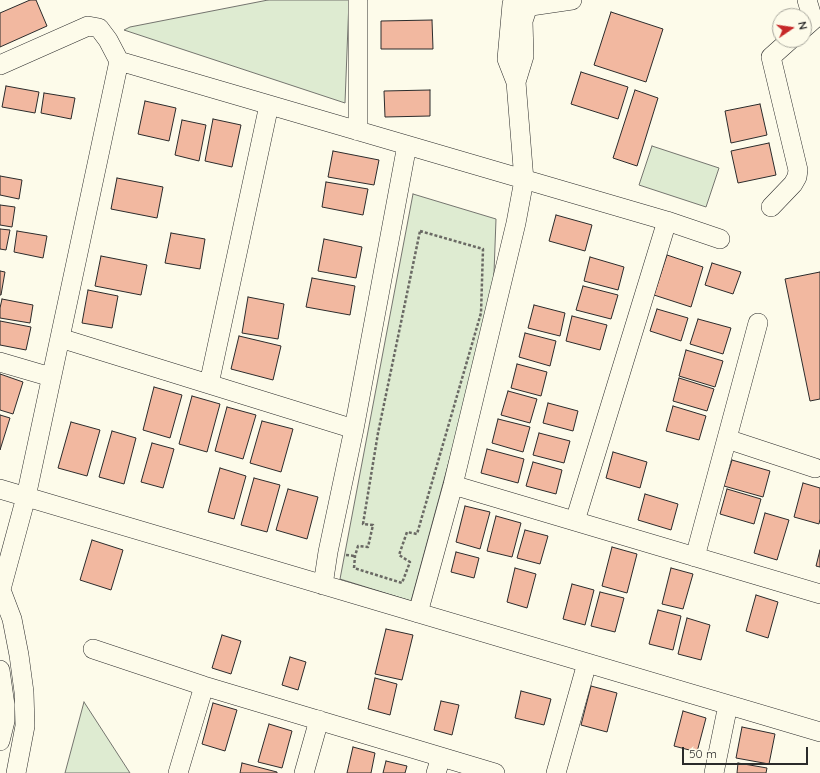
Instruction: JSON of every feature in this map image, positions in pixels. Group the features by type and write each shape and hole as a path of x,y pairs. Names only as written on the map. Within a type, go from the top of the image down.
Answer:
{"street":[{"path":"418,613 453,485 516,223 524,180 516,82 507,59 512,4 514,0"},
{"path":"516,82 524,56 523,21 527,9 531,6 572,0"},
{"path":"358,1 358,131"},
{"path":"0,65 88,26 99,28 108,40 119,62 26,497 0,592 12,619 24,692 25,726 16,773"},
{"path":"771,207 793,184 797,177 798,170 771,57 781,48"},
{"path":"119,62 667,221 720,239"},
{"path":"209,384 269,105"},
{"path":"323,585 328,552 354,429 407,145"},
{"path":"575,521 667,221"},
{"path":"695,557 758,323"},
{"path":"60,338 354,429"},
{"path":"0,362 51,377"},
{"path":"727,439 815,468"},
{"path":"453,485 820,594"},
{"path":"0,489 820,732"},
{"path":"93,649 204,686 319,720 438,765 495,773"},
{"path":"556,773 586,663"},
{"path":"0,670 5,705 0,741"},
{"path":"178,773 204,686"},
{"path":"714,773 728,705"},
{"path":"2,719 25,726"},
{"path":"304,773 319,720"}],"path":[{"path":"420,231 483,249 481,313 418,534 407,532 399,555 410,562 402,583 354,568 358,546 368,547 373,525 363,524 364,516 378,433 420,231"}],"green space":[{"path":"268,0 349,0 345,103 124,30 130,27"},
{"path":"652,146 719,168 706,207 639,185"},
{"path":"413,194 496,219 493,300 411,601 340,579"},
{"path":"84,702 130,773 65,773"}],"building":[{"path":"30,0 36,0 47,26 0,47 0,13"},
{"path":"611,12 663,29 646,82 594,65"},
{"path":"432,20 433,49 381,49 381,21"},
{"path":"581,72 628,87 618,119 571,104"},
{"path":"6,86 39,92 35,113 2,107"},
{"path":"430,90 430,116 385,117 384,91"},
{"path":"635,90 658,98 637,166 613,158"},
{"path":"44,93 75,98 71,119 41,113"},
{"path":"145,101 176,108 169,141 138,134"},
{"path":"760,104 767,135 731,143 725,111"},
{"path":"213,119 241,125 232,167 205,161"},
{"path":"182,120 206,125 199,161 175,155"},
{"path":"769,143 776,175 738,183 731,151"},
{"path":"333,151 379,160 374,185 328,177"},
{"path":"0,176 22,180 19,199 0,195"},
{"path":"117,178 163,187 157,218 111,209"},
{"path":"326,182 368,189 363,215 322,207"},
{"path":"0,205 15,207 12,227 0,225"},
{"path":"556,215 592,225 585,251 549,241"},
{"path":"0,229 10,230 6,250 0,249"},
{"path":"17,231 47,236 43,258 14,252"},
{"path":"171,233 205,239 200,269 165,263"},
{"path":"324,239 362,247 356,278 318,271"},
{"path":"667,255 703,267 691,307 654,295"},
{"path":"101,256 147,265 141,295 95,286"},
{"path":"590,257 624,267 618,290 584,281"},
{"path":"712,263 741,272 733,294 705,285"},
{"path":"0,271 5,272 1,295 0,295"},
{"path":"820,272 820,399 810,401 785,279"},
{"path":"312,278 355,286 350,315 306,307"},
{"path":"583,286 618,295 611,319 576,310"},
{"path":"88,290 118,296 112,328 82,323"},
{"path":"248,297 284,304 278,339 242,333"},
{"path":"2,299 33,305 30,323 0,318"},
{"path":"534,305 565,313 560,336 528,328"},
{"path":"657,309 688,318 681,341 650,331"},
{"path":"572,316 607,325 600,350 566,341"},
{"path":"698,319 731,328 723,354 690,344"},
{"path":"0,321 31,327 26,350 0,345"},
{"path":"525,333 556,341 550,366 519,357"},
{"path":"239,336 281,346 273,380 231,369"},
{"path":"686,350 723,361 715,387 679,376"},
{"path":"517,364 547,372 541,396 511,388"},
{"path":"0,374 23,382 13,414 0,410"},
{"path":"679,378 714,389 707,411 673,401"},
{"path":"154,387 182,395 170,438 143,430"},
{"path":"508,391 537,399 530,423 501,415"},
{"path":"192,396 220,404 207,452 179,444"},
{"path":"548,403 578,411 573,431 543,423"},
{"path":"673,406 706,416 699,440 666,431"},
{"path":"227,407 256,415 243,459 215,451"},
{"path":"0,415 10,418 0,450"},
{"path":"498,419 530,427 523,452 492,443"},
{"path":"262,421 293,429 281,472 250,463"},
{"path":"71,422 100,430 87,476 58,468"},
{"path":"112,431 136,438 124,484 99,477"},
{"path":"539,433 570,441 564,463 533,455"},
{"path":"152,443 174,449 163,488 141,482"},
{"path":"487,449 524,459 518,483 481,473"},
{"path":"613,452 647,462 640,488 606,478"},
{"path":"732,460 770,471 763,497 724,486"},
{"path":"533,462 562,470 556,494 526,486"},
{"path":"220,468 246,476 234,519 208,512"},
{"path":"254,478 280,485 267,532 241,525"},
{"path":"803,483 820,488 819,524 794,517"},
{"path":"288,489 318,497 307,539 276,530"},
{"path":"727,489 761,499 754,524 720,514"},
{"path":"645,494 678,504 671,530 638,520"},
{"path":"465,506 490,512 480,549 456,542"},
{"path":"765,513 789,520 777,560 754,553"},
{"path":"496,516 521,523 512,557 487,551"},
{"path":"525,530 548,536 540,564 517,558"},
{"path":"92,540 123,550 111,590 80,580"},
{"path":"612,547 637,554 627,593 602,586"},
{"path":"820,550 820,567 816,566"},
{"path":"456,552 479,558 474,578 451,572"},
{"path":"515,568 536,574 527,608 507,602"},
{"path":"671,568 693,574 683,609 662,604"},
{"path":"572,584 594,590 585,625 563,619"},
{"path":"600,592 624,598 615,632 591,626"},
{"path":"756,595 778,602 768,638 746,631"},
{"path":"658,610 681,616 673,650 649,644"},
{"path":"687,618 710,625 701,660 678,654"},
{"path":"386,629 413,635 402,680 375,674"},
{"path":"222,635 241,641 231,674 212,668"},
{"path":"290,657 306,662 298,690 282,685"},
{"path":"375,678 397,684 390,715 368,709"},
{"path":"591,686 617,693 607,732 581,725"},
{"path":"521,691 551,699 544,725 515,718"},
{"path":"441,701 459,705 452,735 434,730"},
{"path":"213,703 237,710 225,751 202,744"},
{"path":"683,711 706,718 697,752 674,746"},
{"path":"269,724 292,731 282,768 258,762"},
{"path":"742,727 775,734 769,764 736,758"},
{"path":"353,747 375,753 371,773 347,773"},
{"path":"386,761 407,766 405,773 383,773"},
{"path":"242,763 277,772 277,773 240,773"},
{"path":"738,763 767,768 766,773 737,773"}]}
